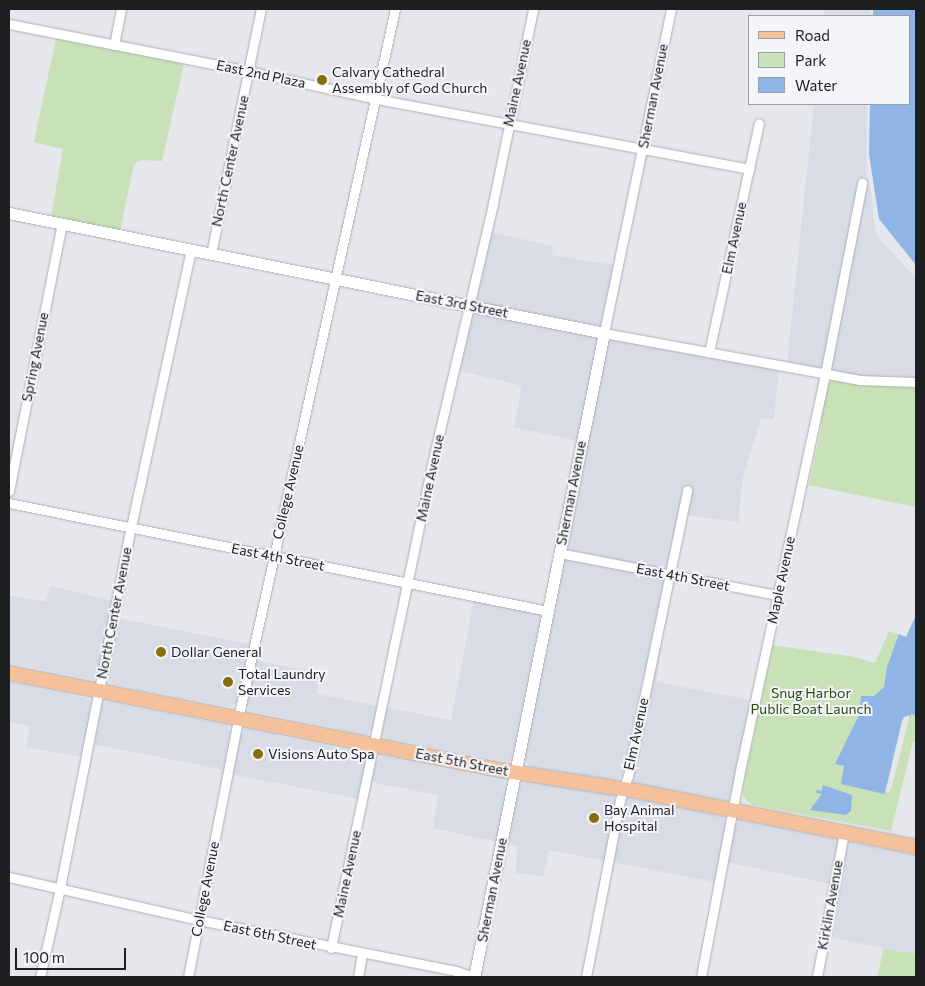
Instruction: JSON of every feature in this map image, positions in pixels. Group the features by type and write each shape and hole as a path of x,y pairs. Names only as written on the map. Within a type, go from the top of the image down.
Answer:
{"main road":[{"name":"East 5th Street","path":"9,673 515,773 624,789 916,847"}],"street":[{"path":"114,45 121,9"},
{"name":"North Center Avenue","path":"211,254 261,9"},
{"name":"College Avenue","path":"188,977 238,718 395,9"},
{"name":"Maine Avenue","path":"332,948 408,582 533,9"},
{"name":"Sherman Avenue","path":"474,977 671,9"},
{"name":"East 2nd Plaza","path":"9,24 248,71 376,99 749,169"},
{"name":"Elm Avenue","path":"708,352 759,123"},
{"name":"Maple Avenue","path":"701,977 733,810 825,374 862,183"},
{"name":"East 3rd Street","path":"9,213 604,333 866,381 916,382"},
{"name":"Spring Avenue","path":"9,491 62,224"},
{"name":"North Center Avenue","path":"40,977 60,888 131,527 191,250"},
{"name":"Elm Avenue","path":"586,977 687,490"},
{"name":"East 4th Street","path":"9,504 548,611"},
{"name":"East 4th Street","path":"559,552 778,595"},
{"name":"Kirklin Avenue","path":"817,977 844,833"},
{"name":"East 6th Street","path":"9,876 199,920 362,954 456,971 474,977"},
{"path":"358,977 362,954"}],"shaded area":[{"path":"824,9 870,9 870,15 824,15"},
{"path":"814,105 867,105 866,175 871,191 875,230 880,240 916,278 916,378 865,377 830,371 866,180 859,178 823,369 787,363"},
{"path":"490,232 553,246 552,255 614,265 601,327 473,301"},
{"path":"471,309 599,335 578,441 514,427 522,386 457,370"},
{"path":"607,337 779,370 774,419 761,419 743,477 738,522 685,515 691,487 684,486 667,569 565,549"},
{"path":"563,557 665,577 622,776 617,780 531,767 525,760 524,755"},
{"path":"50,586 113,601 98,674 93,680 9,663 9,595 46,602"},
{"path":"474,599 539,613 541,616 513,758 509,762 387,739 381,733 385,707 451,720"},
{"path":"668,601 656,682 750,700 731,799 728,801 637,784 634,781 633,776"},
{"path":"117,618 250,644 236,704 228,707 111,684 107,670"},
{"path":"254,660 321,673 317,694 378,706 373,729 366,735 250,711 247,708 246,699"},
{"path":"9,681 89,699 91,710 82,757 26,747 30,726 9,722"},
{"path":"108,702 227,725 231,733 225,770 92,744 100,708 103,703"},
{"path":"246,729 364,753 366,760 359,799 231,774 240,734"},
{"path":"382,756 504,781 507,791 498,842 433,828 438,795 370,782 374,763"},
{"path":"524,783 615,795 605,861 549,850 543,876 515,873 518,846 505,843 516,793 519,786"},
{"path":"627,798 723,817 726,823 715,882 612,862 624,803"},
{"path":"740,820 836,839 838,844 830,884 726,862 734,827"},
{"path":"847,842 916,855 916,954 827,937"}],"green space":[{"path":"56,38 184,63 162,161 141,160 134,164 120,231 51,217 63,149 34,142"},
{"path":"831,380 916,387 916,507 809,485 822,424 820,422 827,386"},
{"name":"Snug Harbor Public Boat Launch","path":"916,615 882,701 861,696 859,715 835,764 844,766 901,734 916,700 916,742 913,741 891,831 753,805 747,801 743,795 743,785 773,645 855,657 875,663 889,631 906,637"},
{"path":"884,948 916,954 916,977 877,977"}],"water":[{"path":"873,9 916,9 916,265 879,219 869,154 870,105 910,105 910,15 873,15"},
{"path":"916,615 916,715 911,714 910,718 905,719 887,791 884,794 841,784 844,766 835,764 859,715 861,696 874,696 884,687 887,667 899,634 906,637"},
{"path":"823,785 852,795 851,811 846,815 810,810 821,795"}],"pier":[{"path":"910,715 892,786 890,791 885,793 902,721 904,717"}],"waterway":[{"path":"817,791 822,792"}],"place":[{"name":"Calvary Cathedral Assembly of God Church","path":"322,80"},
{"name":"Dollar General","path":"161,652"},
{"name":"Total Laundry Services","path":"228,682"},
{"name":"Visions Auto Spa","path":"258,754"},
{"name":"Bay Animal Hospital","path":"594,818"}]}
